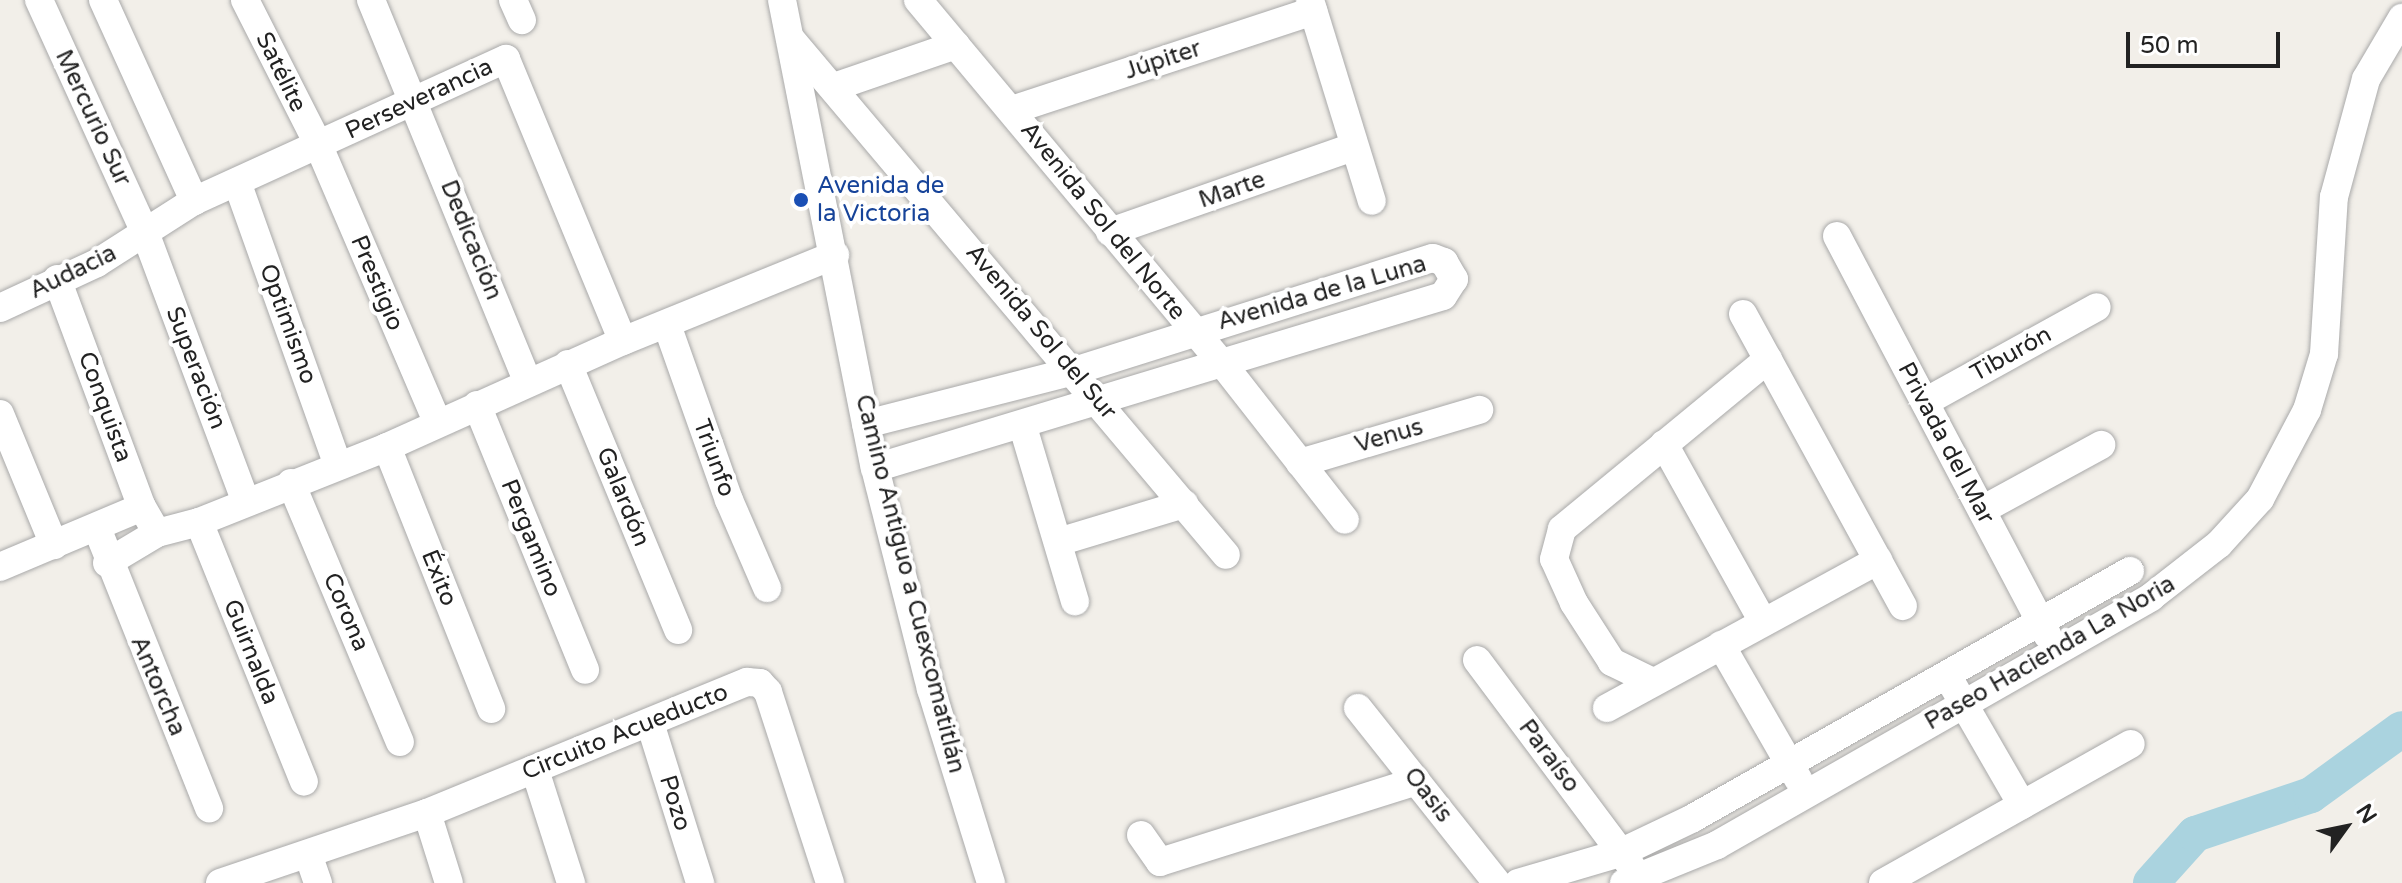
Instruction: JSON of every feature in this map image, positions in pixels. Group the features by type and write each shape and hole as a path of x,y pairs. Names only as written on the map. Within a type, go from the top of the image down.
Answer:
{"street":[{"name":"Mercurio Sur","path":"39,0 146,235"},
{"path":"103,0 194,201"},
{"name":"Satélite","path":"245,0 318,144"},
{"name":"Dedicación","path":"371,0 528,382"},
{"name":"Camino Antiguo a Cuexcomatitlán","path":"782,0 875,468 931,689 991,883"},
{"name":"Avenida Sol del Norte","path":"918,0 1192,331 1222,363 1345,520"},
{"path":"1311,6 1372,201"},
{"name":"Júpiter","path":"1012,110 1311,6"},
{"name":"Paseo Hacienda La Noria","path":"1635,882 1717,845 2183,576 2260,499 2284,460 2307,410 2324,354 2334,197 2366,79 2402,18"},
{"name":"Avenida Sol del Sur","path":"790,38 1098,399 1226,555"},
{"path":"834,87 956,45"},
{"name":"Perseverancia","path":"146,235 194,201 506,59 623,341"},
{"name":"Prestigio","path":"318,144 437,422"},
{"name":"Marte","path":"1110,232 1353,147"},
{"name":"Optimismo","path":"237,182 338,465"},
{"name":"Audacia","path":"0,308 146,235"},
{"name":"Superación","path":"146,235 246,502"},
{"name":"Privada del Mar","path":"1837,236 2055,650"},
{"path":"107,563 157,533 199,522 387,447 568,364 835,255"},
{"name":"Avenida de la Luna","path":"866,424 1074,371 1192,331 1433,258 1444,262 1454,279 1443,296 1098,399 1023,427 875,468"},
{"path":"1374,276 1385,314"},
{"name":"Conquista","path":"57,279 142,507 157,533"},
{"name":"Tiburón","path":"1925,402 2097,307"},
{"path":"1743,314 1903,606"},
{"name":"Triunfo","path":"667,325 729,500 767,588"},
{"path":"1653,682 1612,662 1554,559 1562,529 1768,359"},
{"name":"Galardón","path":"568,364 678,630"},
{"name":"Pergamino","path":"477,405 585,670"},
{"name":"Venus","path":"1300,463 1479,410"},
{"path":"0,414 54,545"},
{"path":"1023,427 1075,601"},
{"path":"1664,444 1763,622"},
{"path":"1982,510 2101,445"},
{"name":"Éxito","path":"387,447 491,709"},
{"name":"Corona","path":"291,483 400,742"},
{"path":"1058,542 1184,504"},
{"path":"0,567 142,507"},
{"name":"Guirnalda","path":"199,522 304,782"},
{"name":"Antorcha","path":"97,528 107,563 209,808"},
{"path":"1607,708 1878,560"},
{"name":"Paseo Hacienda La Noria","path":"1518,883 1621,852 1788,763 2039,619 2130,571"},
{"path":"1721,645 1807,793"},
{"name":"Paraíso","path":"1477,660 1621,852 1635,882"},
{"path":"1946,673 2022,805"},
{"name":"Circuito Acueducto","path":"220,883 427,813 747,682 760,683 768,692 830,883"},
{"name":"Oasis","path":"1358,708 1497,883"},
{"name":"Pozo","path":"650,723 700,883"},
{"path":"1883,883 2131,744"},
{"path":"535,770 571,883"},
{"path":"1141,835 1160,862 1417,781"},
{"path":"427,813 449,883"},
{"path":"308,854 318,883"}],"waterway":[{"path":"2151,883 2195,834 2311,795 2402,729"}],"place":[{"name":"Avenida de la Victoria","path":"801,200"}]}
